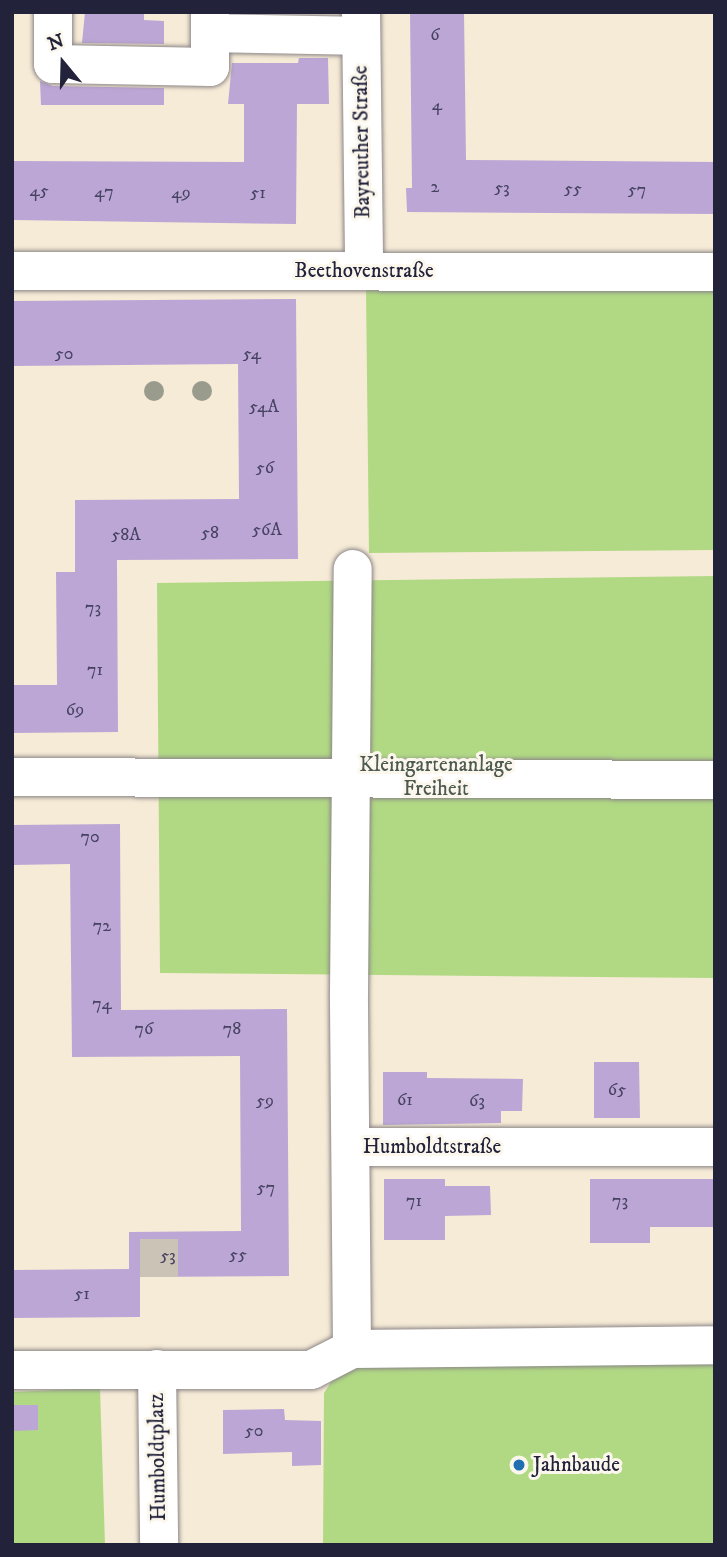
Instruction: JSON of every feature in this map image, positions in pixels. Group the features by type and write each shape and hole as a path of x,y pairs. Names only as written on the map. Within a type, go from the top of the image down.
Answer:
{"street":[{"path":"53,12 53,64 210,67 210,23 361,24"},
{"name":"Bayreuther Straße","path":"361,24 364,271"},
{"name":"Beethovenstraße","path":"12,271 715,272"},
{"path":"352,1147 353,569"},
{"path":"12,778 142,776 715,779"},
{"name":"Humboldtstraße","path":"352,1349 352,1147 715,1147"},
{"path":"12,1370 311,1370 352,1349 715,1345"},
{"name":"Humboldtplatz","path":"157,1369 159,1545"}],"green space":[{"path":"366,289 715,289 715,550 369,553"},
{"name":"Kleingartenanlage Freiheit","path":"715,576 715,978 160,973 157,583"},
{"name":"Jahnbaude","path":"715,1346 715,1545 323,1545 324,1393 352,1349"},
{"path":"100,1388 105,1545 12,1545 12,1392"}],"building":[{"path":"85,12 144,12 144,20 164,21 164,44 82,43"},
{"path":"410,12 464,12 466,160 715,162 715,214 407,212 406,188 412,188"},
{"path":"299,58 328,58 329,104 297,104 296,224 12,220 12,161 244,162 244,104 228,104 232,63 298,63"},
{"path":"40,81 53,86 164,88 164,105 41,105"},
{"path":"296,299 298,559 117,560 118,732 12,733 12,685 57,685 56,572 75,572 75,500 239,499 238,364 12,366 12,301"},
{"path":"120,824 121,1010 287,1009 289,1276 140,1277 140,1317 12,1318 12,1270 129,1269 129,1232 241,1231 240,1056 72,1057 70,864 12,865 12,825"},
{"path":"594,1062 639,1062 640,1118 594,1118"},
{"path":"383,1072 427,1072 427,1078 523,1079 522,1111 501,1111 501,1123 383,1125"},
{"path":"384,1179 445,1179 445,1186 490,1186 491,1215 445,1216 445,1240 384,1240"},
{"path":"590,1179 715,1179 715,1227 650,1227 650,1243 590,1243"},
{"path":"14,1405 38,1405 38,1430 14,1431"},
{"path":"284,1409 285,1420 321,1421 321,1465 292,1466 292,1452 223,1454 223,1410"}],"tunnel":[{"path":"159,1232 159,1277"}],"place":[{"name":"Jahnbaude","path":"519,1465"}]}
